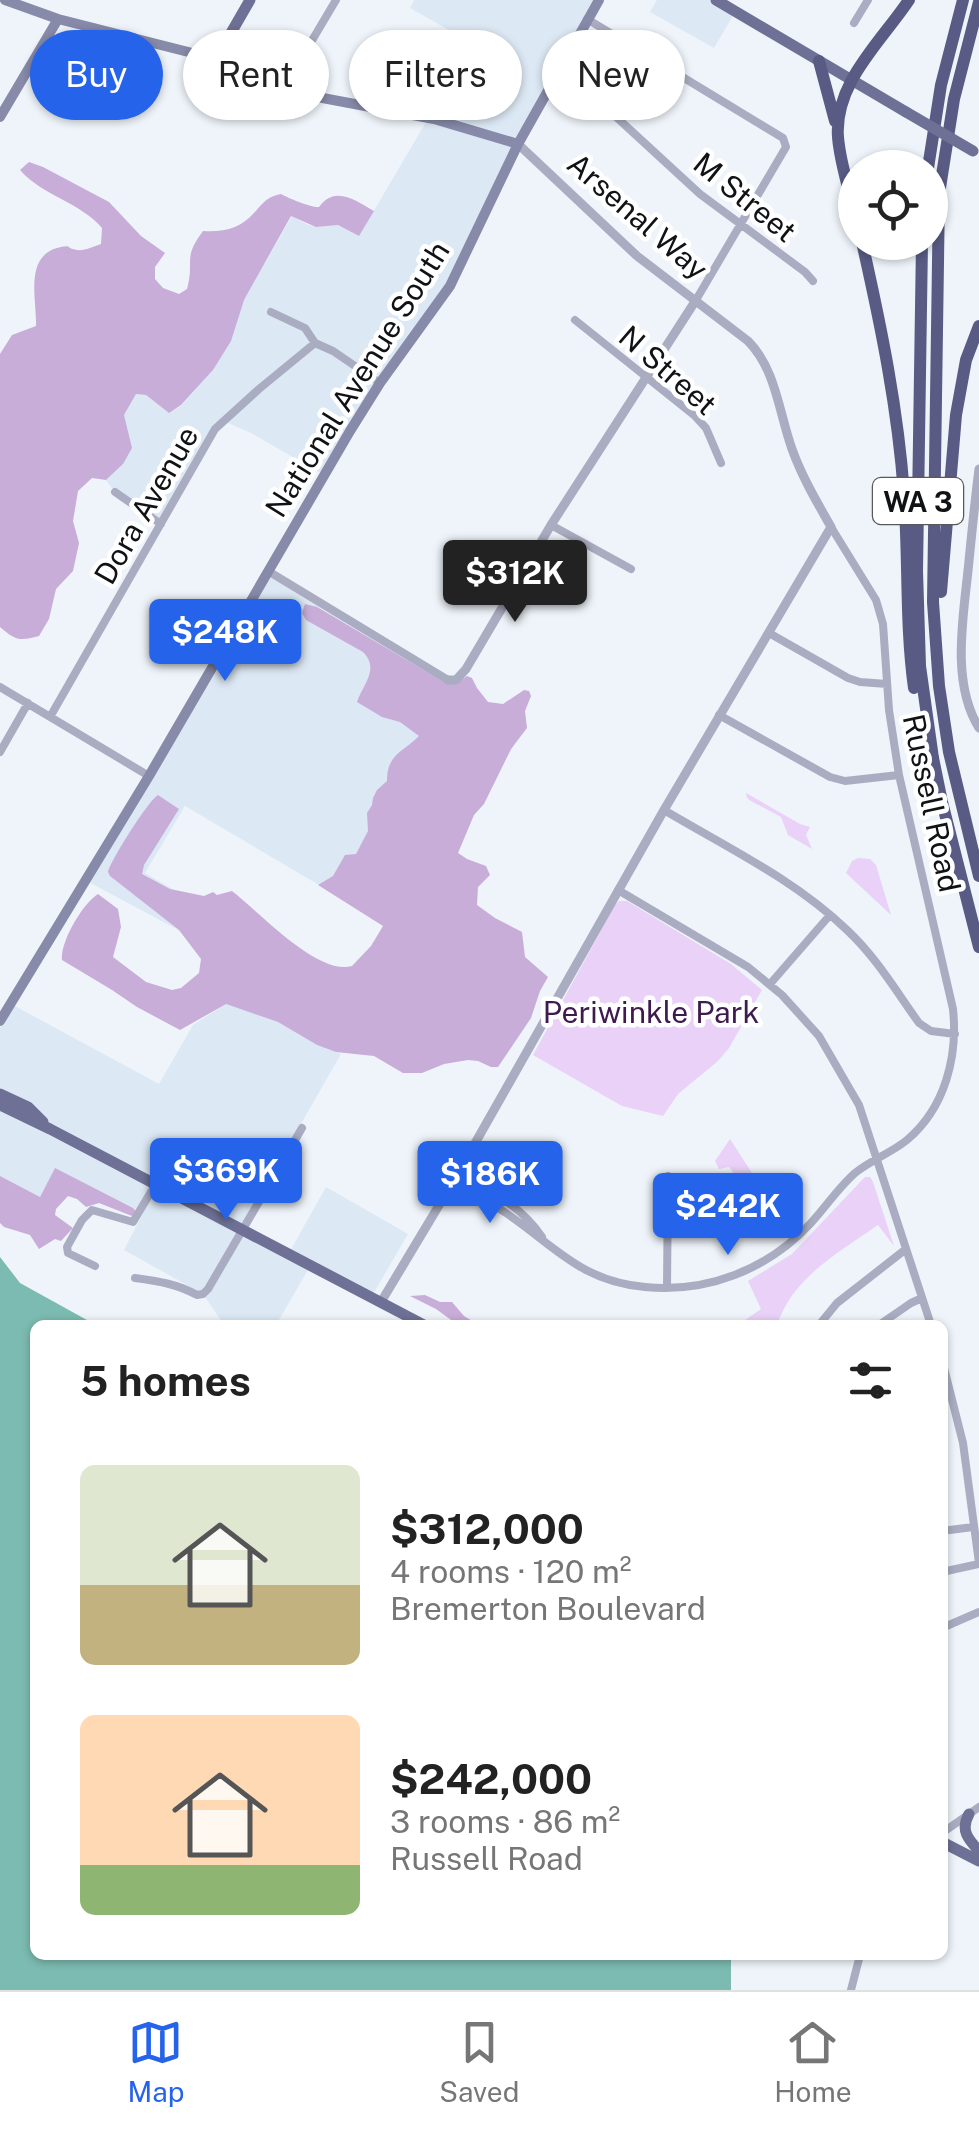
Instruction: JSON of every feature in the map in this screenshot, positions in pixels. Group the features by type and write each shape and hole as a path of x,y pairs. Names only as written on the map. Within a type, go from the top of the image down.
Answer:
{"highway":[{"path":"838,134 841,106 852,81 908,0"},
{"path":"931,150 941,86 963,0"},
{"name":"WA 3","path":"979,2 954,99 939,194 933,602 938,686 953,774 979,876"},
{"path":"819,61 841,150"},
{"path":"866,260 894,398 904,499 910,660 933,758"},
{"name":"WA 3","path":"922,260 918,618 924,698 933,758 979,946"},
{"path":"943,715 941,584 956,415 966,360 979,326"}],"main road":[{"name":"Arsenal Way","path":"6,0 58,18 183,50"},
{"path":"233,30 250,0"},
{"name":"National Avenue South","path":"581,30 599,0"},
{"path":"716,0 976,153"},
{"path":"0,118 58,18"},
{"name":"Arsenal Way","path":"329,99 434,119 518,144"},
{"name":"National Avenue South","path":"0,1021 380,383 450,286 542,100"},
{"path":"0,1094 28,1107 50,1128"},
{"path":"0,1105 414,1320"},
{"path":"974,1811 966,1820 965,1831 979,1851"},
{"path":"948,1845 979,1861"}],"street":[{"path":"318,30 336,0"},
{"path":"854,23 868,0"},
{"path":"268,571 448,680 456,680 742,226 786,146 783,138 587,19"},
{"name":"M Street","path":"619,120 700,194 813,281"},
{"name":"Arsenal Way","path":"518,144 636,256 758,351 802,476 830,527"},
{"path":"271,312 305,328 315,343 380,383"},
{"name":"N Street","path":"575,320 696,416 706,428 721,462"},
{"name":"Dora Avenue","path":"50,718 215,429 315,343"},
{"path":"979,473 962,647 964,688 971,716 979,728"},
{"path":"115,492 160,524"},
{"path":"551,526 631,569"},
{"path":"380,1302 830,527"},
{"name":"Russell Road","path":"456,1177 502,1198 522,1213 562,1257 589,1272 636,1286 667,1288 714,1283 744,1272 800,1234 856,1172 909,1138 936,1104 947,1080 955,1034 900,775 889,710 883,624 876,600 830,527"},
{"path":"768,633 848,678 888,684"},
{"path":"0,687 149,776"},
{"path":"0,752 28,704"},
{"path":"719,715 830,777 846,782 900,775"},
{"path":"664,810 776,874 830,915 867,951 919,1022 931,1031 955,1034"},
{"path":"618,890 736,959 770,984 807,1021 832,1055 859,1104 929,1320"},
{"path":"770,984 830,915"},
{"path":"135,1278 158,1280 197,1296 203,1294 302,1128"},
{"path":"667,1288 668,1176"},
{"path":"95,1266 68,1252 82,1220 92,1210 133,1222 155,1185"},
{"path":"823,1320 837,1304 906,1249"},
{"path":"886,1320 922,1298"},
{"path":"948,1384 963,1443 979,1564 948,1571"},
{"path":"948,1530 974,1527"},
{"path":"948,1625 979,1612"},
{"path":"948,1829 974,1811"},
{"path":"851,1990 859,1960"}],"shaded area":[{"path":"414,0 599,0 582,30 542,30 542,98 517,141 493,138 512,148 466,253 324,475 224,421 161,524 115,492 106,480 123,464 124,415 136,394 146,395 169,413 182,405 213,370 244,300 292,216 316,227 338,225 359,236 427,120 522,120 522,30 449,30 410,8"},
{"path":"657,0 709,0 734,14 714,48 650,12"},
{"path":"29,162 109,202 141,236 165,253 155,267 155,279 163,288 179,294 187,289 191,254 203,231 238,225 275,195 319,207 332,197 345,197 374,211 359,236 338,225 316,227 291,216 244,300 231,341 213,370 169,413 146,395 136,394 124,415 132,448 123,464 106,480 92,478 78,491 73,521 79,543 73,571 56,589 49,619 39,636 23,639 0,627 0,354 12,335 36,326 35,279 41,259 61,247 80,250 101,244 102,228 29,179 20,170"},
{"path":"268,571 524,728 404,935 185,806 145,873 239,928 225,955 85,880"},
{"path":"305,604 317,607 444,682 472,678 488,702 503,704 524,690 529,691 527,728 474,815 458,853 486,866 490,875 478,887 477,905 522,932 525,957 548,977 531,1018 498,1067 468,1060 422,1073 403,1073 374,1056 336,1052 278,1022 226,1004 180,1030 62,960 74,924 98,894 118,909 121,927 113,957 146,982 172,990 181,988 199,973 201,959 179,930 108,872 130,831 158,795 179,809 142,874 170,889 204,896 232,891 306,952 338,966 352,966 371,946 383,926 318,885 333,876 345,855 356,854 368,831 367,813 377,790 387,781 390,764 419,736 400,722 382,717 357,702 369,677 368,658 306,620 302,613"},
{"path":"226,1004 278,1022 341,1054 241,1228 81,1143 0,1091 0,1028 13,1005 159,1084 193,1025"},
{"path":"0,1107 309,1268 279,1320 221,1320 203,1294 124,1250 143,1213 55,1169 40,1197 0,1176"},
{"path":"55,1168 136,1211 132,1216 99,1203 86,1207 68,1196 55,1215 73,1228 61,1241 55,1239 39,1249 30,1235 0,1223 0,1176 40,1197"},
{"path":"326,1187 408,1234 372,1296 289,1253"},
{"path":"0,1257 20,1283 87,1320 30,1320 30,1960 731,1960 731,1990 0,1990"},
{"path":"425,1295 440,1302 452,1302 471,1320 451,1320 410,1296"}],"green space":[{"path":"746,793 810,827 806,835 812,849 788,835 781,817 751,801"},
{"path":"858,858 870,859 876,865 891,915 846,873"},
{"name":"Periwinkle Park","path":"619,901 627,901 731,964 762,990 729,1048 678,1094 663,1116 622,1106 533,1055"},
{"path":"730,1139 752,1173 740,1181 729,1167 719,1169 715,1161"},
{"path":"865,1177 870,1177 894,1246 878,1225 805,1280 779,1320 745,1320 761,1309 748,1281 792,1254"}]}
